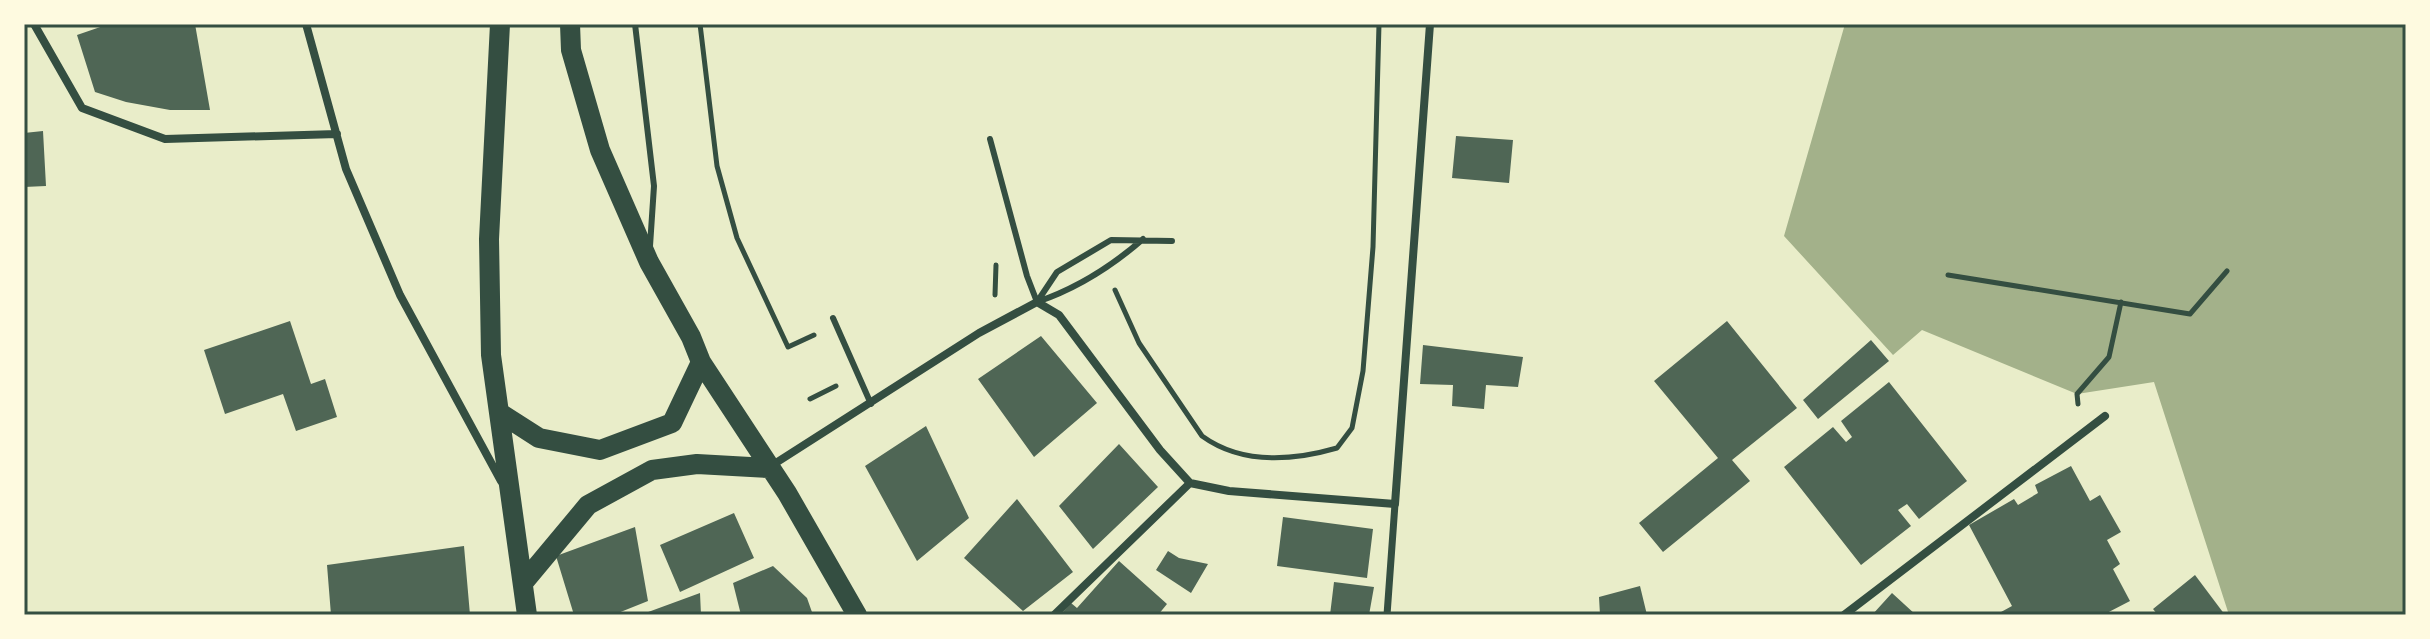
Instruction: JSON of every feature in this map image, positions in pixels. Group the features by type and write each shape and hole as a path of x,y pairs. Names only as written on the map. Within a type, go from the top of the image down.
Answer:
{"main road":[{"path":"500,24 489,239 491,355 527,615"},
{"path":"570,24 571,50 600,150 649,262 691,337 701,362 787,493 857,615"},
{"path":"500,413 539,438 600,450 672,423 701,362"},
{"path":"523,583 588,505 652,470 697,464 769,468"}],"street":[{"path":"34,24 82,108 165,139 337,134"},
{"path":"306,24 346,169 400,295 511,500"},
{"path":"1387,615 1430,24"},
{"path":"769,468 979,333 1037,302 1059,315 1160,450 1190,483 1229,491 1395,504"},
{"path":"1844,615 2105,416"},
{"path":"1054,615 1190,483"}],"lane":[{"path":"635,24 654,186 649,262"},
{"path":"990,139 1027,276 1037,302"},
{"path":"1037,302 1081,284 1114,264 1144,239"},
{"path":"1037,302 1057,272 1111,240 1172,241"},
{"path":"833,318 871,404"}],"path":[{"path":"700,24 717,166 737,238 788,347 823,331"},
{"path":"1111,283 1139,343 1202,436 1244,456 1290,458 1337,448 1352,428 1363,371 1373,247 1379,24"},
{"path":"1948,275 2190,314 2227,271"},
{"path":"2077,394 2109,357 2121,302"},
{"path":"810,399 845,382"}],"shaded area":[{"path":"1845,24 2406,24 2406,615 2229,615 2154,382 2077,394 1922,330 1893,355 1784,236"}],"building":[{"path":"109,24 195,24 210,110 170,110 126,102 95,92 77,35"},
{"path":"43,131 46,186 24,187 24,133"},
{"path":"1456,136 1513,140 1509,183 1452,178"},
{"path":"290,321 311,384 325,379 337,417 296,431 283,394 225,414 204,350"},
{"path":"1727,321 1797,408 1732,460 1750,481 1663,552 1639,523 1718,458 1654,381"},
{"path":"1041,336 1097,403 1034,457 978,379"},
{"path":"1871,340 1889,361 1818,419 1803,400"},
{"path":"1423,345 1523,357 1518,387 1486,385 1484,409 1452,406 1453,385 1420,384"},
{"path":"1889,382 1967,481 1919,519 1907,504 1898,510 1911,526 1861,565 1784,467 1833,427 1846,442 1852,437 1841,421"},
{"path":"926,426 969,518 917,561 865,466"},
{"path":"1119,444 1158,487 1093,549 1059,506"},
{"path":"2071,466 2090,501 2100,495 2121,532 2107,540 2120,564 2113,569 2130,601 2103,615 2003,615 2001,612 2012,606 1969,525 2014,499 2018,505 2038,493 2035,485"},
{"path":"1017,499 1073,572 1023,611 964,558"},
{"path":"734,513 754,558 680,592 660,545"},
{"path":"1283,517 1373,529 1367,578 1277,566"},
{"path":"635,527 648,601 613,615 574,615 556,556"},
{"path":"464,546 470,615 331,615 327,565"},
{"path":"1168,551 1179,558 1208,564 1191,593 1156,570"},
{"path":"1119,561 1167,604 1158,615 1060,615 1071,603 1077,608"},
{"path":"773,566 807,598 813,615 741,615 733,583"},
{"path":"2195,575 2225,615 2158,615 2153,609"},
{"path":"1334,582 1374,587 1369,615 1330,615"},
{"path":"1640,586 1647,615 1600,615 1599,597"},
{"path":"700,593 701,615 640,615"},
{"path":"1892,593 1916,615 1872,615"}]}
